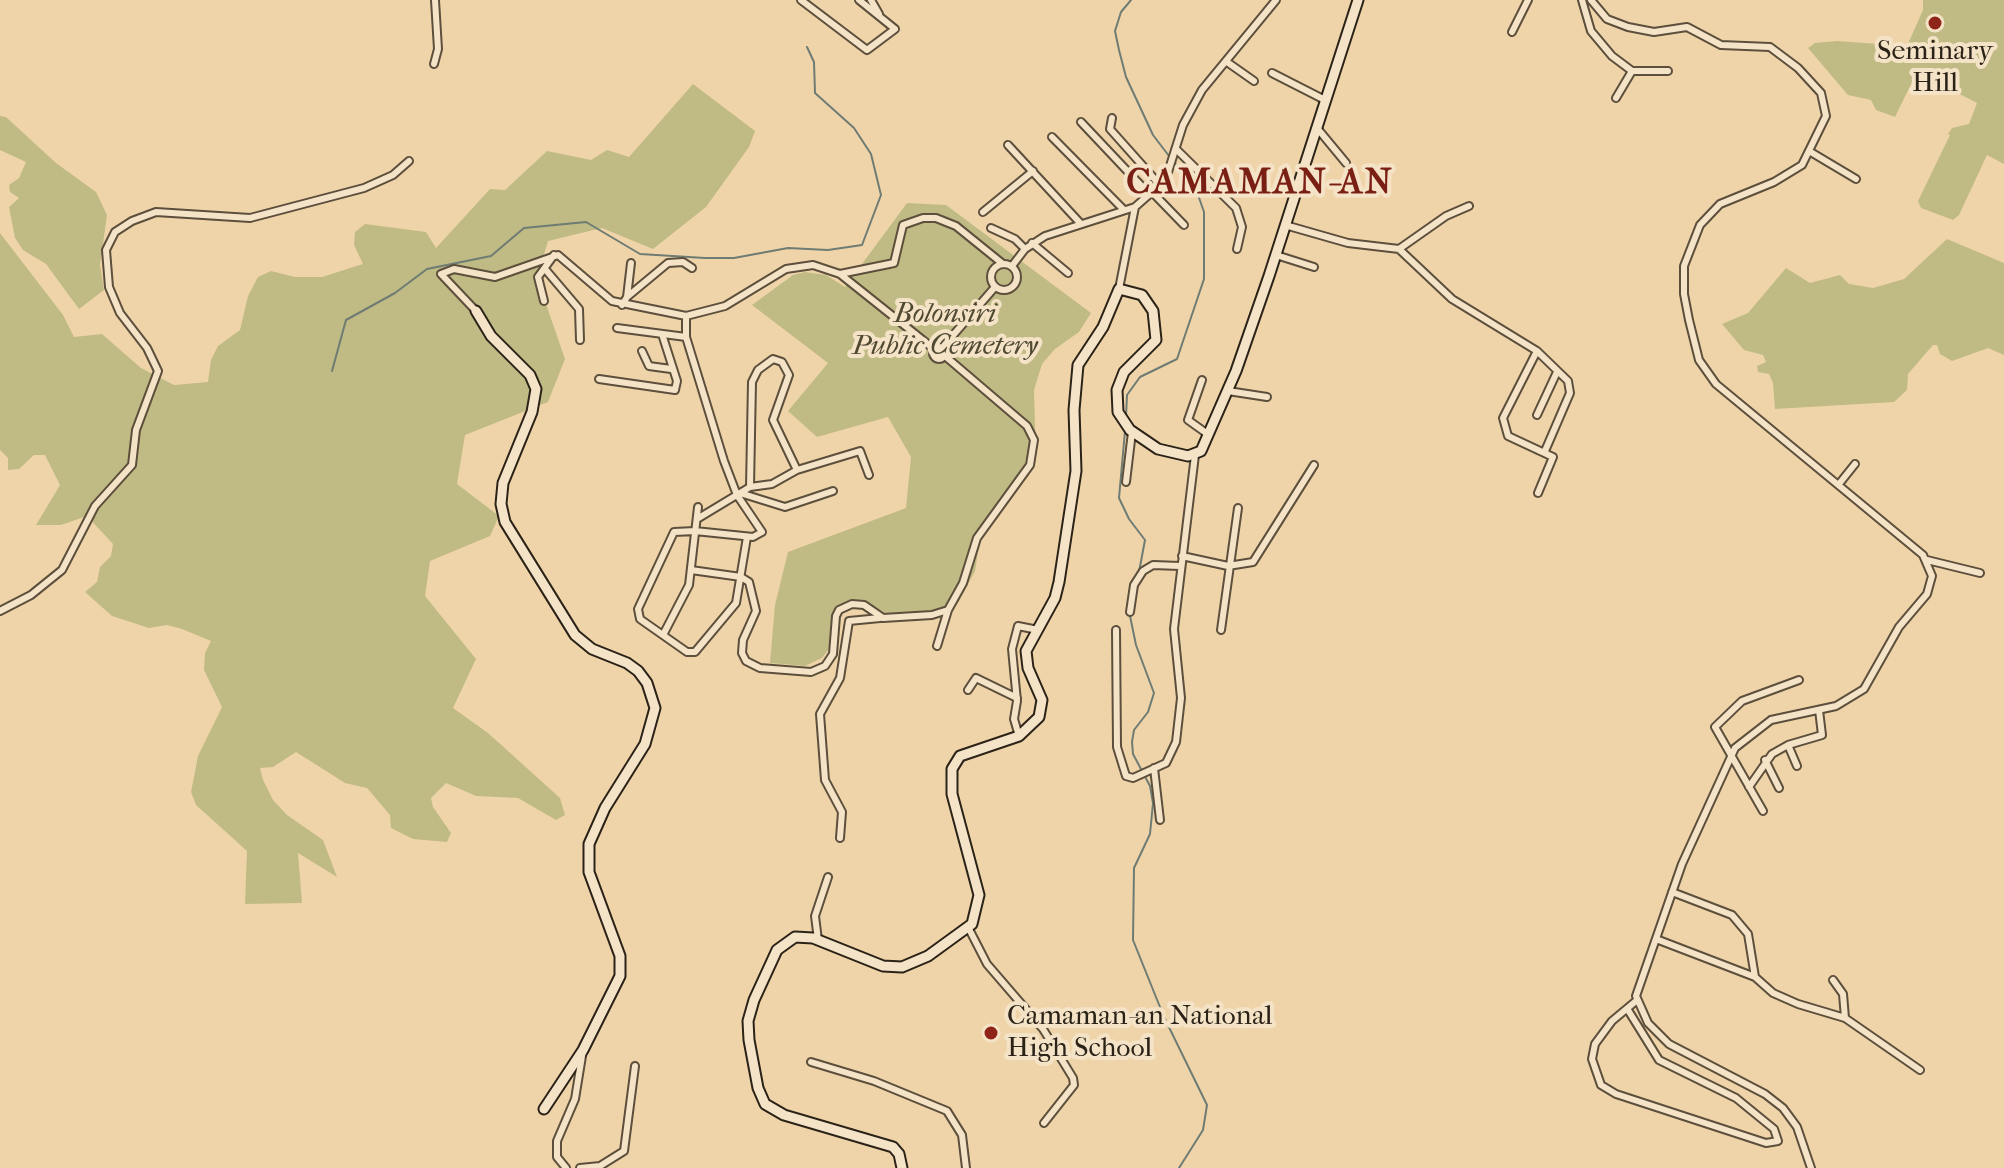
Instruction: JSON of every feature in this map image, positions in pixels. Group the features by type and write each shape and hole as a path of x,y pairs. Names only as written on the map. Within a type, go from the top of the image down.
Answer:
{"main road":[{"path":"902,1168 899,1154 893,1147 772,1110 761,1097 749,1040 748,1021 754,1000 784,943 795,937 818,940 883,966 902,967 928,956 968,927 979,905 979,895 952,794 952,769 960,756 968,751 1019,736 1034,726 1042,705 1026,661 1026,651 1055,598 1073,492 1076,373 1083,355 1103,327 1119,289 1142,295 1153,311 1157,332 1154,344 1127,368 1120,380 1116,405 1128,427 1167,453 1195,455 1201,451 1228,391 1276,255 1358,0"},
{"path":"476,311 491,336 530,375 536,389 532,412 503,483 501,504 505,522 575,635 592,649 627,663 638,671 647,683 655,708 645,744 605,808 589,844 589,872 621,965 617,987 583,1050 544,1109"}],"street":[{"path":"434,64 438,49 435,0"},
{"path":"801,0 867,50 895,29 859,0"},
{"path":"871,0 880,17"},
{"path":"1012,266 1032,243 1135,207 1159,184 1172,165 1197,98 1276,0"},
{"path":"1512,32 1528,0"},
{"path":"1582,0 1588,24 1601,46 1632,71 1668,71"},
{"path":"1591,0 1607,19 1628,27 1654,32 1687,27 1721,45 1760,45 1776,50 1806,76 1824,101 1826,116 1802,165 1786,177 1733,198 1711,212 1691,242 1684,266 1684,294 1699,360 1716,384 1927,560 1980,573"},
{"path":"1227,62 1254,81"},
{"path":"1616,98 1632,71"},
{"path":"1272,73 1325,100"},
{"path":"1112,118 1110,129 1159,184"},
{"path":"1081,122 1184,225"},
{"path":"1317,128 1346,163"},
{"path":"1052,137 1124,210"},
{"path":"1008,145 1081,224"},
{"path":"1809,151 1856,179"},
{"path":"1175,152 1236,208 1242,227 1237,249"},
{"path":"0,611 31,595 62,570 95,506 132,465 136,430 158,371 147,348 120,313 109,287 106,250 115,232 132,221 156,212 226,219 266,214 364,188 393,175 409,161"},
{"path":"983,212 1033,171"},
{"path":"1399,249 1446,216 1469,206"},
{"path":"1119,289 1135,207"},
{"path":"840,274 894,263 903,225 923,218 946,220 1003,264 1012,266 1017,274 1015,285 1006,291 995,287"},
{"path":"1285,225 1348,243 1399,249 1452,299 1537,351 1571,386 1545,451"},
{"path":"991,228 1015,239 1025,249"},
{"path":"1032,243 1068,273"},
{"path":"544,301 538,277 554,255"},
{"path":"476,311 441,274 454,269 495,277 554,255 565,259 601,294 622,305 686,316 725,306 786,269 813,265 840,274 940,351 1027,426 1034,440 1030,465 977,538 963,583 948,610 937,646"},
{"path":"1276,255 1314,267"},
{"path":"622,305 627,297 668,263 683,262 692,268"},
{"path":"627,297 631,263"},
{"path":"995,287 991,273 1003,264"},
{"path":"545,269 579,309 580,340"},
{"path":"940,351 995,287"},
{"path":"686,316 686,337 738,494 762,528 758,536 747,537 680,530 672,535 638,609 640,619 687,652 695,652 731,613 747,537"},
{"path":"617,328 686,337"},
{"path":"599,379 671,391 678,384 662,334"},
{"path":"642,351 649,366 671,369"},
{"path":"1537,351 1504,409 1503,426 1514,441 1545,451 1553,457 1538,493"},
{"path":"750,487 752,382 758,370 773,359 780,360 789,375 773,420 797,470"},
{"path":"1537,415 1557,372"},
{"path":"1202,380 1188,420 1209,435"},
{"path":"1228,391 1267,397"},
{"path":"1126,482 1128,427"},
{"path":"697,519 750,487 772,484 797,470 860,451 869,475"},
{"path":"1116,630 1117,747 1126,776 1140,775 1169,760 1176,742 1181,698 1174,629 1195,455"},
{"path":"1839,484 1855,464"},
{"path":"1182,556 1228,566 1248,564 1258,558 1314,465"},
{"path":"738,494 785,507 833,491"},
{"path":"663,635 685,596 698,507"},
{"path":"1221,630 1238,508"},
{"path":"1628,1010 1655,1057 1736,1098 1774,1129 1778,1141 1771,1143 1755,1139 1601,1085 1592,1059 1595,1044 1612,1021 1636,1001 1698,824 1737,745 1767,722 1851,699 1871,680 1899,627 1927,594 1932,576 1927,560"},
{"path":"1130,612 1134,585 1143,571 1153,565 1180,566"},
{"path":"691,570 741,577 749,582 757,605 742,646 743,658 754,667 811,672 825,666 833,654 834,622 839,610 857,604 883,618"},
{"path":"840,838 842,812 825,780 820,714 840,678 849,621 932,615 948,610"},
{"path":"1019,736 1014,719 1017,698 1011,662 1016,630 1020,626 1038,630"},
{"path":"968,690 976,678 1017,698"},
{"path":"1763,811 1715,729 1718,722 1752,696 1799,680"},
{"path":"1749,787 1765,760 1788,745 1822,735 1819,710"},
{"path":"1788,745 1797,766"},
{"path":"1765,760 1779,788"},
{"path":"1151,770 1160,820"},
{"path":"818,940 815,916 828,877"},
{"path":"1672,892 1732,915 1748,934 1755,977"},
{"path":"968,927 987,964 1043,1029 1073,1078 1074,1085 1044,1123"},
{"path":"1656,939 1755,977 1773,993 1845,1018 1920,1070"},
{"path":"1833,980 1843,994 1845,1018"},
{"path":"1636,1001 1648,1023 1669,1044 1776,1102 1797,1127 1811,1168"},
{"path":"566,1168 557,1157 557,1141 575,1099 583,1050"},
{"path":"811,1062 874,1081 947,1111 962,1135 966,1168"},
{"path":"580,1168 595,1168 617,1158 624,1151 635,1066"}],"green space":[{"path":"1923,0 2004,0 2004,164 1987,155 1959,215 1953,220 1921,208 1918,201 1948,134 1952,128 1969,124 1977,103 1917,72 1895,117 1876,110 1871,100 1848,95 1808,48 1815,43 1837,41 1907,46 1923,10"},
{"path":"693,84 755,131 749,147 706,207 653,249 602,228 548,241 537,278 565,359 548,402 465,435 457,484 499,516 490,536 430,561 425,596 476,659 453,708 488,733 560,798 565,815 556,820 518,798 476,796 446,783 431,798 433,807 451,833 447,842 413,839 391,828 390,815 367,788 345,783 296,752 273,767 260,768 263,780 273,800 287,815 323,840 337,877 298,853 302,903 245,904 247,851 196,805 191,792 198,756 222,707 204,670 205,653 211,641 167,625 149,628 112,616 85,592 97,582 100,567 111,556 113,544 87,516 61,525 36,525 60,485 45,455 34,455 19,469 8,470 8,458 0,450 0,233 63,315 74,337 102,334 141,368 174,385 208,382 211,360 218,346 240,330 248,296 258,277 271,271 295,277 322,277 363,264 354,245 355,232 365,224 426,232 436,248 490,189 505,190 547,151 591,160 607,150 629,157"},
{"path":"0,116 6,117 56,163 96,192 107,215 100,265 104,290 79,309 46,264 23,250 15,238 9,207 19,198 10,192 9,185 19,178 26,162 0,150"},
{"name":"Bolonsiri Public Cemetery","path":"907,203 946,205 1091,313 1079,332 1055,349 1042,364 1034,390 1036,462 981,533 975,571 958,603 947,611 889,615 869,603 851,600 838,607 832,619 832,645 822,658 805,666 770,663 775,605 788,552 906,508 911,457 888,417 817,437 788,411 828,363 752,305 793,275 805,272 826,275 845,287"},
{"path":"1947,239 2004,263 2004,355 1988,348 1952,361 1940,354 1937,345 1933,345 1908,374 1907,390 1894,402 1775,409 1773,383 1769,374 1758,372 1757,366 1766,362 1763,355 1744,350 1722,324 1748,313 1786,268 1810,283 1840,275 1849,284 1873,288 1904,279"}],"waterway":[{"path":"1131,0 1121,12 1115,31 1119,50 1126,77 1153,135 1169,156"},
{"path":"332,371 346,320 395,293 427,269 491,256 524,228 586,222 640,254 705,258 734,258 788,248 828,250 862,245 881,195 871,154 854,128 815,93 814,62 807,47"},
{"path":"1126,416 1127,395 1140,377 1177,359 1204,279 1204,212 1196,189 1173,161"},
{"path":"1125,431 1119,498 1129,519 1145,540 1139,572"},
{"path":"1130,616 1136,645 1154,693 1148,712 1134,730 1132,742 1133,754 1150,786 1153,803 1150,834 1134,868 1133,940 1164,1017 1207,1105 1203,1130 1179,1168"}],"place":[{"name":"Seminary Hill","path":"1935,23"},
{"name":"Camaman-an National High School","path":"991,1033"}],"district":[{"name":"CAMAMAN-AN","path":"1260,184"}]}
